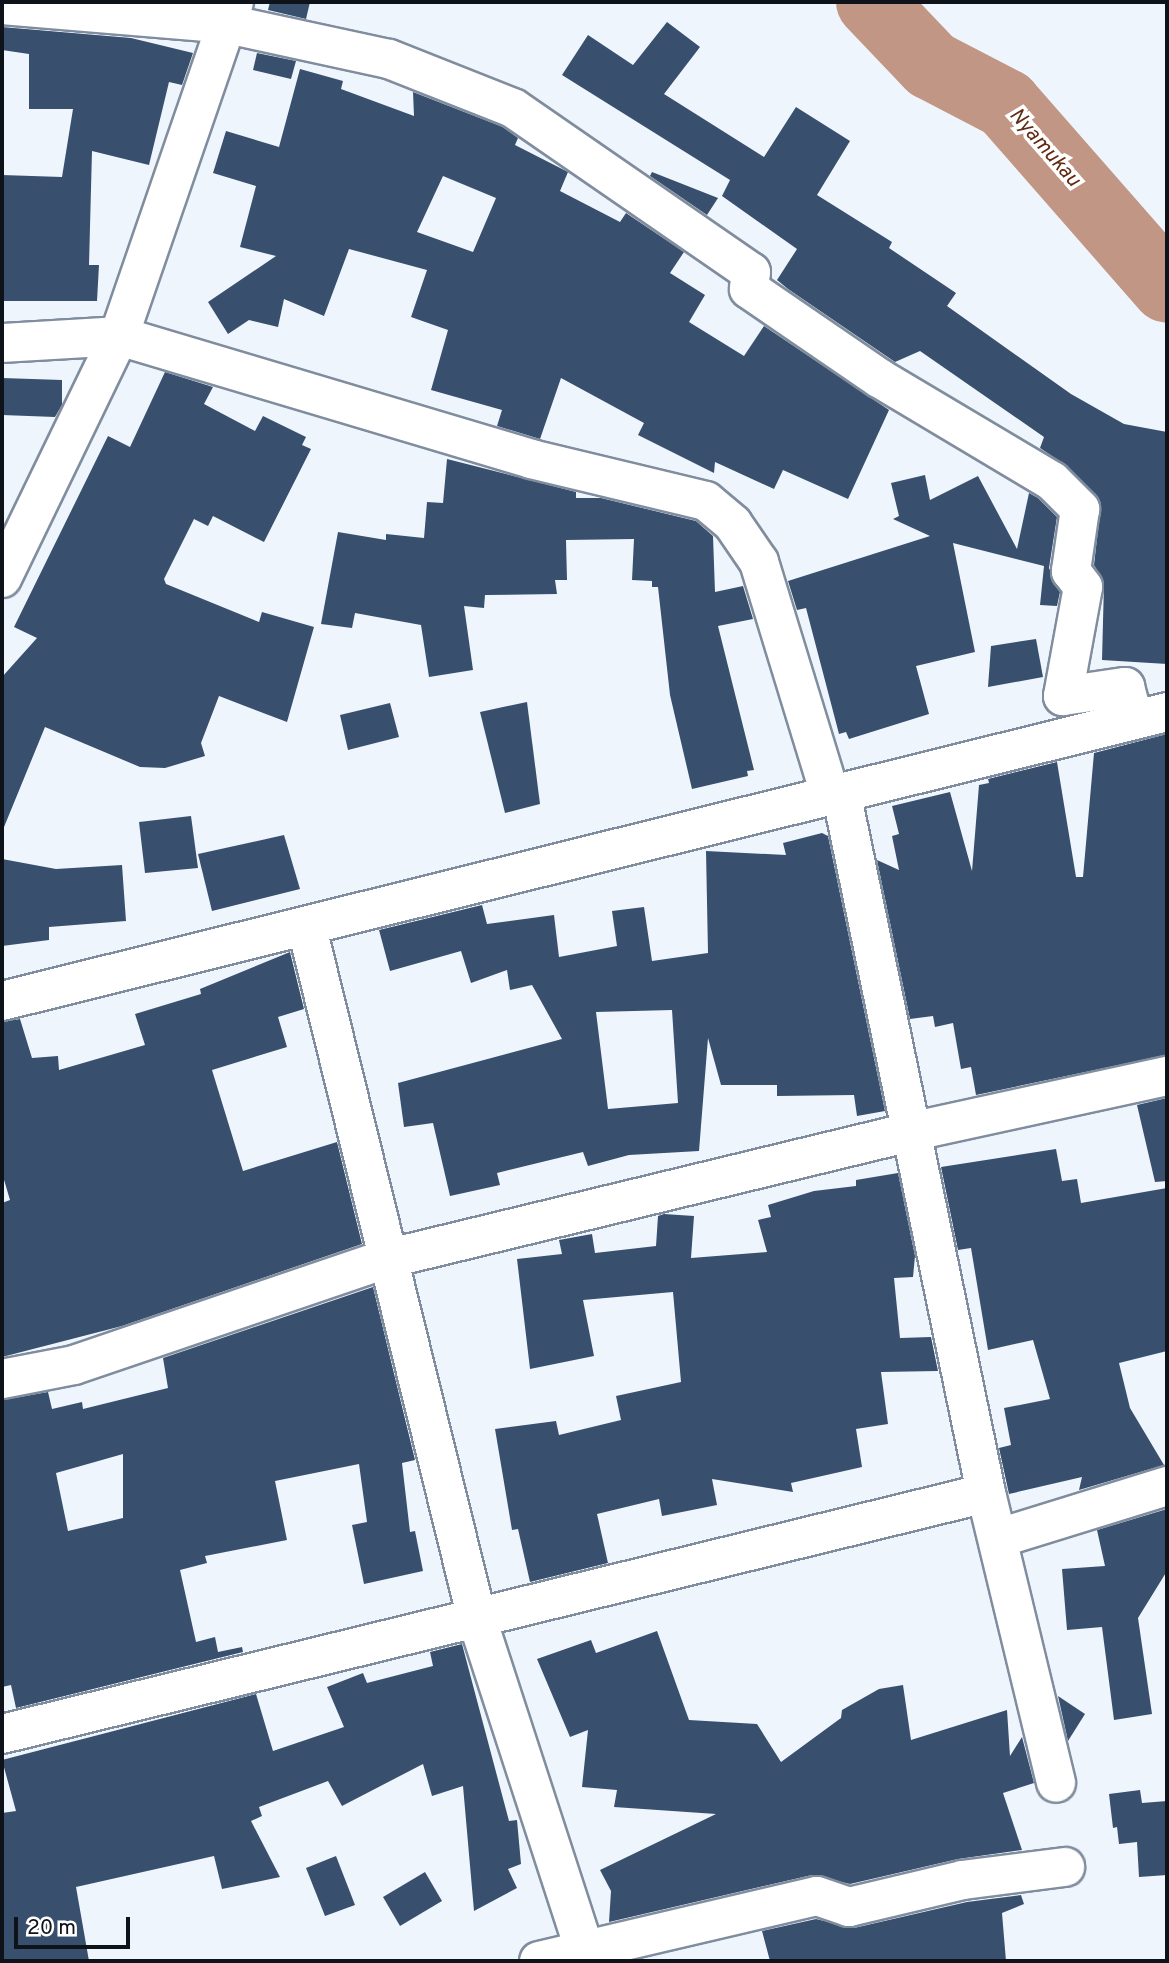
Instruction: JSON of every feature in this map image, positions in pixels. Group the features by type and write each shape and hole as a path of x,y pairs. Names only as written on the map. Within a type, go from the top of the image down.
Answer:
{"street":[{"path":"2,5 231,13 389,59 513,108 751,272 749,289 879,378 1052,481 1080,509 1071,571 1083,587 1063,696 1125,687 1151,716 307,928 2,1001"},
{"path":"2,578 119,336 231,13"},
{"path":"2,343 119,336 531,459 706,501 733,524 759,562 836,793 986,1493 1056,1783"},
{"path":"307,928 386,1259 477,1619 587,1957"},
{"path":"2,1379 74,1365 386,1259 910,1132 1167,1076"},
{"path":"999,1538 1167,1486"},
{"path":"2,1734 986,1493"},
{"path":"539,1961 587,1957 817,1896 849,1907 963,1880 1065,1867"}],"building":[{"path":"270,2 310,2 306,19 268,10"},
{"path":"667,22 700,47 664,94 764,157 796,107 850,141 817,195 892,242 889,248 956,293 947,306 1071,394 1124,424 1167,432 1167,664 1102,660 1104,583 1094,565 1101,503 1067,466 1040,448 1044,437 920,351 895,362 788,289 777,280 797,249 722,196 730,180 562,75 588,35 633,65"},
{"path":"2,27 131,38 193,53 182,85 169,82 149,165 92,151 89,265 99,265 97,301 2,301 2,175 62,177 73,109 29,109 29,54 2,50"},
{"path":"257,53 296,61 291,79 253,70"},
{"path":"300,69 343,81 341,89 414,116 413,92 503,127 518,138 515,145 568,172 560,191 620,222 626,213 684,252 670,273 705,295 689,322 744,356 764,326 889,410 848,499 783,470 774,489 715,462 714,473 638,435 644,423 561,378 540,439 497,426 502,410 431,390 448,330 411,317 427,270 349,249 324,316 284,299 278,327 249,320 228,334 208,302 276,256 240,247 256,186 213,173 226,131 279,147","holes":["443,176 496,198 473,252 417,232"]},
{"path":"652,172 718,198 707,215 650,176"},
{"path":"165,372 213,387 204,404 255,431 263,416 306,437 302,445 311,449 264,542 213,516 208,526 194,519 164,579 166,584 259,622 262,612 314,627 287,722 219,696 201,743 205,756 165,768 140,767 45,727 2,832 2,677 37,638 14,627 108,436 130,447"},
{"path":"2,378 62,380 62,405 55,417 2,415"},
{"path":"447,459 576,492 576,498 601,498 696,521 713,536 715,592 743,586 753,619 718,626 754,770 747,771 748,776 692,789 670,695 658,587 652,587 652,581 632,580 634,539 566,540 567,580 555,580 557,594 485,595 484,608 464,606 473,670 429,677 421,625 355,613 352,628 321,624 338,532 386,540 386,534 424,538 427,502 443,503"},
{"path":"925,475 930,500 978,476 1017,549 1029,493 1038,498 1057,517 1049,568 1060,592 1057,606 1040,605 1044,566 953,543 975,652 916,666 929,714 849,739 846,732 839,734 806,608 797,610 788,581 930,536 893,519 899,516 891,483"},
{"path":"1036,639 1043,677 988,687 991,646"},
{"path":"527,702 540,804 505,813 480,712"},
{"path":"390,703 399,737 348,750 340,715"},
{"path":"1167,734 1167,1055 976,1095 971,1067 961,1069 953,1023 935,1027 933,1016 910,1019 877,860 899,870 892,836 899,834 892,806 950,792 972,871 979,785 989,783 988,779 1057,762 1076,877 1083,877 1094,753"},
{"path":"191,816 198,868 145,873 139,822"},
{"path":"822,833 828,836 885,1111 857,1116 854,1095 777,1096 777,1085 721,1085 708,1038 699,1151 629,1155 588,1166 583,1152 497,1173 500,1185 450,1196 433,1123 404,1127 398,1083 562,1039 532,985 510,990 507,970 471,983 461,951 390,971 379,930 482,905 487,924 554,915 559,957 617,946 612,911 644,907 652,961 708,953 706,851 786,855 783,843","holes":["672,1010 678,1103 608,1109 596,1012"]},
{"path":"284,835 300,889 212,911 198,854"},
{"path":"2,859 56,869 122,865 126,921 49,927 49,940 2,946"},
{"path":"290,952 304,1009 278,1017 287,1047 212,1070 243,1171 337,1142 362,1244 122,1326 2,1357 2,1203 10,1200 2,1173 2,1022 20,1019 32,1058 58,1056 59,1070 145,1045 135,1014 201,994 200,989"},
{"path":"1167,1098 1167,1181 1155,1182 1137,1105"},
{"path":"1056,1149 1062,1181 1077,1179 1081,1203 1167,1188 1167,1351 1119,1363 1130,1408 1164,1465 1079,1490 1082,1477 1009,1494 999,1448 1011,1445 1004,1408 1050,1399 1033,1340 988,1350 971,1248 958,1250 941,1167"},
{"path":"898,1173 915,1256 913,1277 894,1278 900,1338 931,1337 938,1371 881,1372 888,1424 856,1429 862,1467 791,1483 793,1492 712,1479 717,1505 662,1516 659,1499 597,1514 608,1563 530,1582 518,1529 512,1530 495,1429 556,1421 559,1435 621,1420 616,1396 681,1382 673,1292 583,1300 594,1356 530,1369 517,1259 562,1254 559,1240 592,1234 595,1253 656,1246 658,1216 664,1214 694,1216 691,1258 767,1252 758,1220 771,1217 768,1205 814,1191 856,1186 856,1180"},
{"path":"373,1287 415,1460 402,1463 410,1532 415,1531 423,1571 364,1584 352,1525 367,1522 359,1464 275,1481 287,1540 205,1556 207,1563 180,1570 196,1642 215,1637 218,1652 242,1647 243,1652 16,1708 11,1685 2,1687 2,1400 48,1392 52,1409 82,1402 83,1409 168,1388 163,1358","holes":["123,1454 123,1518 68,1531 56,1473"]},
{"path":"1167,1509 1167,1571 1138,1618 1152,1714 1114,1720 1102,1627 1067,1630 1062,1569 1105,1566 1097,1530"},
{"path":"657,1631 689,1720 757,1724 781,1762 841,1718 842,1710 879,1689 903,1685 911,1740 1007,1710 1010,1756 1022,1737 1034,1783 1003,1793 1022,1850 958,1859 850,1884 812,1875 609,1922 611,1891 600,1870 716,1814 614,1807 617,1790 582,1787 588,1730 570,1737 537,1659 591,1640 596,1653"},
{"path":"462,1644 509,1821 517,1820 521,1864 508,1869 517,1888 474,1911 463,1786 432,1796 423,1764 342,1806 328,1781 259,1807 262,1816 251,1821 280,1877 222,1889 214,1856 76,1887 89,1961 2,1961 2,1813 16,1811 2,1760 256,1694 273,1751 344,1727 327,1687 363,1673 367,1683 433,1666 430,1652"},
{"path":"1058,1696 1085,1714 1068,1741"},
{"path":"1140,1790 1142,1803 1167,1801 1167,1875 1139,1877 1137,1842 1119,1844 1117,1827 1113,1828 1109,1794"},
{"path":"336,1856 355,1905 325,1916 306,1868"},
{"path":"425,1872 442,1901 400,1926 383,1897"},
{"path":"1021,1895 1024,1904 1002,1913 1006,1961 770,1961 762,1931 816,1919 854,1928 967,1902"}],"waterway":[{"name":"Nyamukau","path":"871,2 931,65 1006,104 1167,288"}]}
